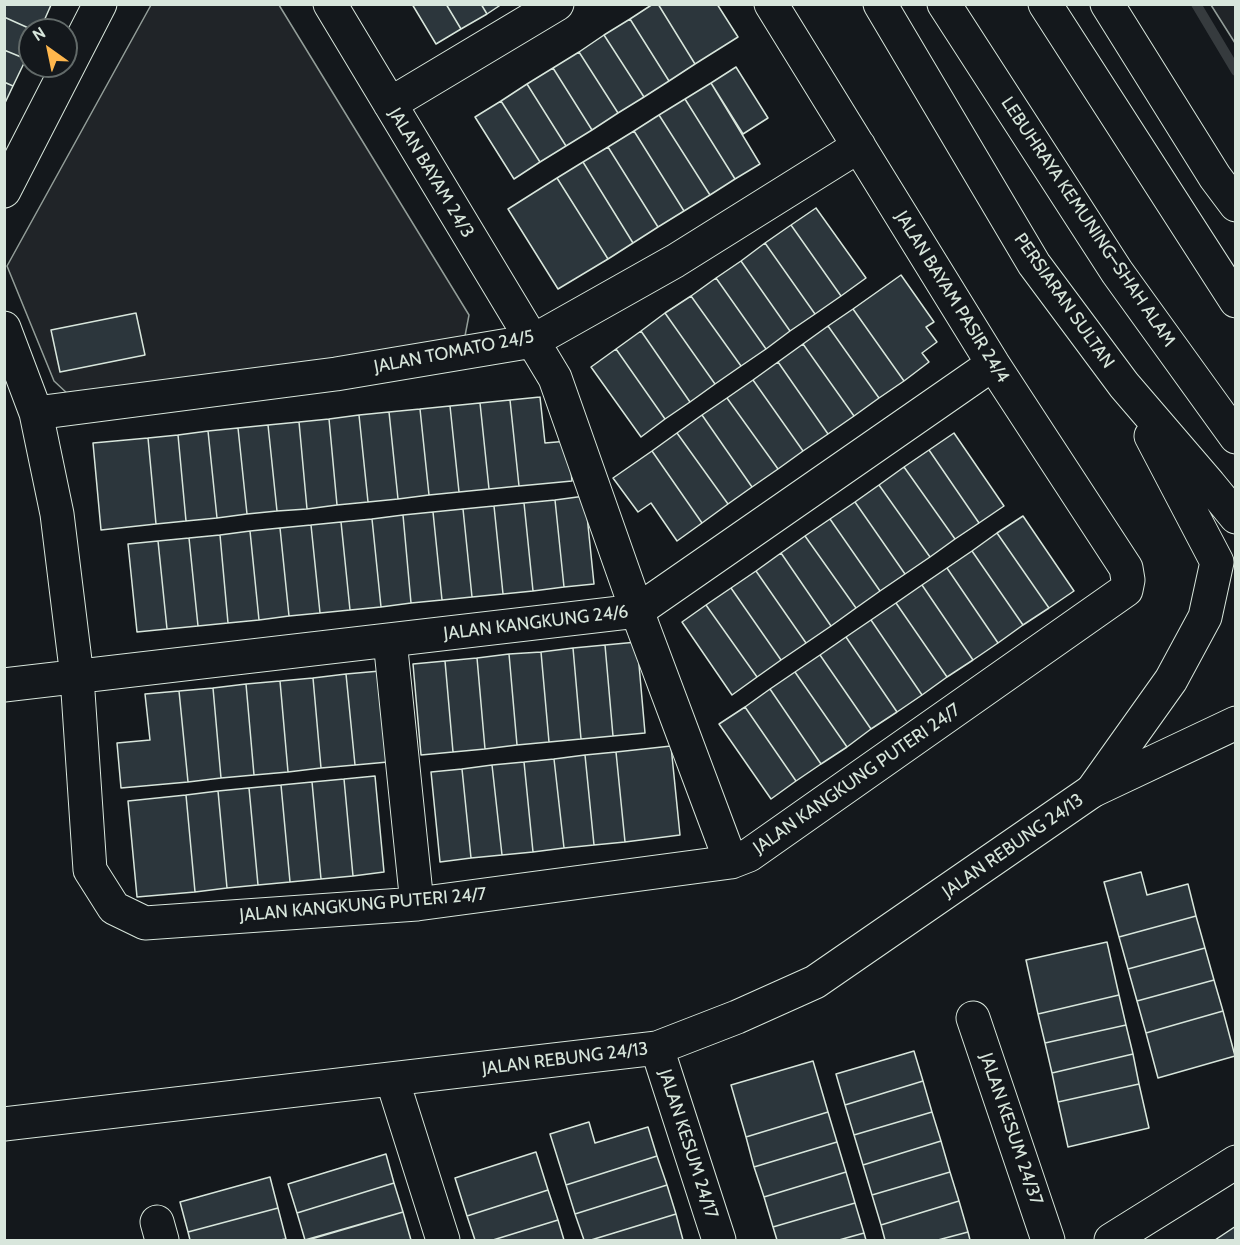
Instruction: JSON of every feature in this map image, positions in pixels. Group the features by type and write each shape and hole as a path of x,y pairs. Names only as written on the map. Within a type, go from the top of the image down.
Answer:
{"main road":[{"path":"4,191 100,4"},
{"name":"JALAN BAYAM 24/3","path":"330,4 555,378 731,862"},
{"path":"390,104 557,4"},
{"name":"JALAN BAYAM PASIR 24/4","path":"771,4 993,364 1126,568 1128,580 1126,590"},
{"name":"PERSIARAN SULTAN","path":"880,4 1034,264 1124,385 1236,518"},
{"name":"LEBUHRAYA KEMUNING–SHAH ALAM","path":"944,4 1117,272 1236,437"},
{"path":"1045,4 1236,302"},
{"path":"1107,4 1215,177 1236,205"},
{"name":"JALAN TOMATO 24/5","path":"36,413 336,374 532,341 675,261 859,146"},
{"name":"JALAN KANGKUNG PUTERI 24/7","path":"4,328 36,413 57,514 77,677 90,870 114,908 145,923 417,904 731,862 749,855 1126,590"},
{"name":"JALAN KANGKUNG 24/6","path":"4,685 638,611 993,364"},
{"path":"1092,791 1171,680 1205,617 1216,562 1124,385"},
{"path":"390,640 417,904"},
{"path":"1092,791 1236,723"},
{"name":"JALAN REBUNG 24/13","path":"4,1124 657,1048 737,1017 815,982 1092,791"},
{"name":"JALAN KESUM 24/37","path":"973,1018 1048,1240"},
{"name":"JALAN KESUM 24/17","path":"657,1048 719,1240"},
{"path":"392,1079 443,1240"},
{"path":"1111,1240 1236,1161"}],"shaded area":[{"path":"151,5 279,5 469,315 465,336 448,349 69,395 54,381 7,266"},
{"path":"1211,5 1235,5 1235,43"}],"building":[{"path":"4,4 51,5 45,18 18,18 18,23 4,17"},
{"path":"412,4 446,4 461,29 436,44"},
{"path":"446,4 481,4 487,14 461,29"},
{"path":"481,4 502,4 487,14"},
{"path":"653,4 658,4 695,64 669,81 630,19"},
{"path":"658,4 717,4 738,37 695,64"},
{"path":"4,17 18,23 18,56 4,50"},
{"path":"630,19 669,81 644,97 604,35"},
{"path":"604,35 644,97 618,113 579,52"},
{"path":"4,50 18,56 18,76 13,86 4,82"},
{"path":"579,52 618,113 592,130 553,68"},
{"path":"736,67 768,118 743,134 711,83"},
{"path":"553,68 592,130 566,146 527,84"},
{"path":"4,82 13,86 4,105"},
{"path":"711,83 760,164 735,179 685,99"},
{"path":"527,84 566,146 540,162 501,101"},
{"path":"685,99 735,179 710,195 659,115"},
{"path":"501,101 540,162 514,179 475,117"},
{"path":"659,115 710,195 684,211 634,131"},
{"path":"634,131 684,211 658,227 608,147"},
{"path":"608,147 658,227 633,243 583,162"},
{"path":"583,162 633,243 608,259 557,178"},
{"path":"557,178 608,259 558,289 508,209"},
{"path":"816,208 866,278 841,296 791,225"},
{"path":"791,225 841,296 815,314 765,243"},
{"path":"765,243 815,314 790,331 741,261"},
{"path":"741,261 790,331 766,349 716,278"},
{"path":"901,275 934,322 926,327 937,342 922,353 929,362 904,381 853,309"},
{"path":"716,278 766,349 741,366 691,296"},
{"path":"691,296 741,366 715,384 665,313"},
{"path":"853,309 904,381 879,398 828,326"},
{"path":"136,313 145,355 60,372 51,330"},
{"path":"665,313 715,384 690,402 641,331"},
{"path":"828,326 879,398 854,416 803,344"},
{"path":"641,331 690,402 665,419 616,349"},
{"path":"803,344 854,416 828,434 778,362"},
{"path":"616,349 665,419 641,437 591,367"},
{"path":"778,362 828,434 803,451 753,380"},
{"path":"753,380 803,451 778,469 727,398"},
{"path":"540,397 545,443 568,441 572,481 519,486 510,400"},
{"path":"727,398 778,469 752,487 702,415"},
{"path":"510,400 519,486 489,489 480,403"},
{"path":"480,403 489,489 459,492 450,406"},
{"path":"450,406 459,492 429,495 420,409"},
{"path":"420,409 429,495 398,499 389,412"},
{"path":"389,412 398,499 368,502 359,415"},
{"path":"359,415 368,502 337,505 329,419"},
{"path":"702,415 752,487 728,504 677,433"},
{"path":"329,419 337,505 307,509 299,422"},
{"path":"299,422 307,509 277,511 268,425"},
{"path":"268,425 277,511 247,514 238,428"},
{"path":"238,428 247,514 217,518 208,431"},
{"path":"208,431 217,518 186,521 178,435"},
{"path":"677,433 728,504 702,523 652,451"},
{"path":"954,433 1004,506 979,523 929,450"},
{"path":"178,435 186,521 156,524 148,438"},
{"path":"148,438 156,524 101,530 93,443"},
{"path":"929,450 979,523 955,539 904,467"},
{"path":"652,451 702,523 677,541 651,503 638,512 613,478"},
{"path":"904,467 955,539 930,557 879,485"},
{"path":"879,485 930,557 905,574 855,502"},
{"path":"585,496 594,584 564,587 555,500"},
{"path":"555,500 564,587 533,591 524,503"},
{"path":"855,502 905,574 880,591 830,519"},
{"path":"524,503 533,591 503,594 494,506"},
{"path":"494,506 503,594 472,597 463,509"},
{"path":"463,509 472,597 442,600 433,512"},
{"path":"433,512 442,600 411,603 403,515"},
{"path":"403,515 411,603 381,607 372,519"},
{"path":"1023,516 1074,591 1049,608 997,533"},
{"path":"372,519 381,607 350,610 341,522"},
{"path":"830,519 880,591 856,608 805,536"},
{"path":"341,522 350,610 320,613 311,525"},
{"path":"311,525 320,613 289,616 280,528"},
{"path":"280,528 289,616 259,620 250,531"},
{"path":"250,531 259,620 228,623 220,535"},
{"path":"997,533 1049,608 1023,625 972,551"},
{"path":"220,535 228,623 198,626 189,538"},
{"path":"805,536 856,608 831,626 781,553"},
{"path":"189,538 198,626 167,629 158,541"},
{"path":"158,541 167,629 137,632 128,544"},
{"path":"972,551 1023,625 998,643 947,568"},
{"path":"781,553 831,626 806,643 756,571"},
{"path":"947,568 998,643 973,660 922,585"},
{"path":"756,571 806,643 781,660 731,588"},
{"path":"922,585 973,660 947,677 896,603"},
{"path":"731,588 781,660 757,677 706,605"},
{"path":"896,603 947,677 922,695 871,620"},
{"path":"706,605 757,677 732,695 682,622"},
{"path":"871,620 922,695 897,712 846,637"},
{"path":"846,637 897,712 871,729 820,655"},
{"path":"637,642 645,733 613,736 605,645"},
{"path":"605,645 613,736 581,739 573,648"},
{"path":"573,648 581,739 549,742 541,652"},
{"path":"541,652 549,742 517,745 509,654"},
{"path":"509,654 517,745 485,749 477,658"},
{"path":"820,655 871,729 847,747 795,672"},
{"path":"477,658 485,749 453,752 445,661"},
{"path":"445,661 453,752 421,755 413,664"},
{"path":"380,671 388,762 355,765 346,674"},
{"path":"795,672 847,747 821,764 770,689"},
{"path":"346,674 355,765 321,768 313,678"},
{"path":"313,678 321,768 288,772 280,681"},
{"path":"280,681 288,772 254,775 246,684"},
{"path":"246,684 254,775 221,778 213,688"},
{"path":"213,688 221,778 188,782 179,691"},
{"path":"770,689 821,764 796,781 745,707"},
{"path":"179,691 188,782 121,788 117,743 150,740 145,694"},
{"path":"745,707 796,781 771,799 719,724"},
{"path":"671,746 680,835 625,842 616,752"},
{"path":"616,752 625,842 594,845 585,755"},
{"path":"585,755 594,845 564,848 554,759"},
{"path":"554,759 564,848 533,852 524,762"},
{"path":"524,762 533,852 502,855 492,765"},
{"path":"492,765 502,855 471,858 462,769"},
{"path":"462,769 471,858 440,862 431,772"},
{"path":"375,776 384,872 353,876 344,779"},
{"path":"344,779 353,876 321,879 312,782"},
{"path":"312,782 321,879 290,882 281,785"},
{"path":"281,785 290,882 258,885 249,788"},
{"path":"249,788 258,885 227,888 218,791"},
{"path":"218,791 227,888 195,892 186,795"},
{"path":"186,795 195,892 137,897 128,801"},
{"path":"1141,872 1147,895 1188,884 1196,916 1119,937 1104,882"},
{"path":"1196,916 1205,948 1128,969 1119,937"},
{"path":"1107,942 1119,995 1038,1014 1026,960"},
{"path":"1205,948 1214,980 1137,1001 1128,969"},
{"path":"1214,980 1223,1011 1146,1033 1137,1001"},
{"path":"1119,995 1126,1025 1045,1043 1038,1014"},
{"path":"1223,1011 1235,1056 1158,1078 1146,1033"},
{"path":"1126,1025 1133,1054 1052,1073 1045,1043"},
{"path":"914,1051 923,1081 845,1105 836,1074"},
{"path":"1133,1054 1139,1084 1058,1102 1052,1073"},
{"path":"813,1061 828,1112 746,1137 731,1085"},
{"path":"923,1081 932,1112 854,1135 845,1105"},
{"path":"1139,1084 1149,1128 1068,1147 1058,1102"},
{"path":"828,1112 837,1142 754,1167 746,1137"},
{"path":"932,1112 941,1141 863,1165 854,1135"},
{"path":"589,1122 595,1143 648,1127 657,1156 566,1185 550,1134"},
{"path":"941,1141 950,1172 872,1195 863,1165"},
{"path":"837,1142 846,1172 764,1197 754,1167"},
{"path":"536,1152 548,1190 467,1216 455,1178"},
{"path":"386,1154 394,1183 297,1213 288,1184"},
{"path":"657,1156 667,1185 575,1214 566,1185"},
{"path":"846,1172 855,1203 773,1227 764,1197"},
{"path":"950,1172 959,1201 881,1225 872,1195"},
{"path":"270,1177 278,1208 188,1232 180,1202"},
{"path":"394,1183 403,1212 305,1240 297,1213"},
{"path":"667,1185 676,1214 591,1240 584,1240 575,1214"},
{"path":"548,1190 558,1220 493,1240 475,1240 467,1216"},
{"path":"959,1201 968,1232 938,1240 885,1240 881,1225"},
{"path":"855,1203 864,1233 839,1240 777,1240 773,1227"},
{"path":"278,1208 286,1239 190,1240 188,1232"},
{"path":"403,1212 411,1240 308,1240"},
{"path":"676,1214 683,1240 591,1240"},
{"path":"558,1220 564,1240 493,1240"},
{"path":"1236,1226 1236,1240 1215,1240"},
{"path":"968,1232 970,1240 938,1240"},
{"path":"864,1233 866,1240 839,1240"}],"waterway":[{"path":"1196,4 1236,71"}]}
